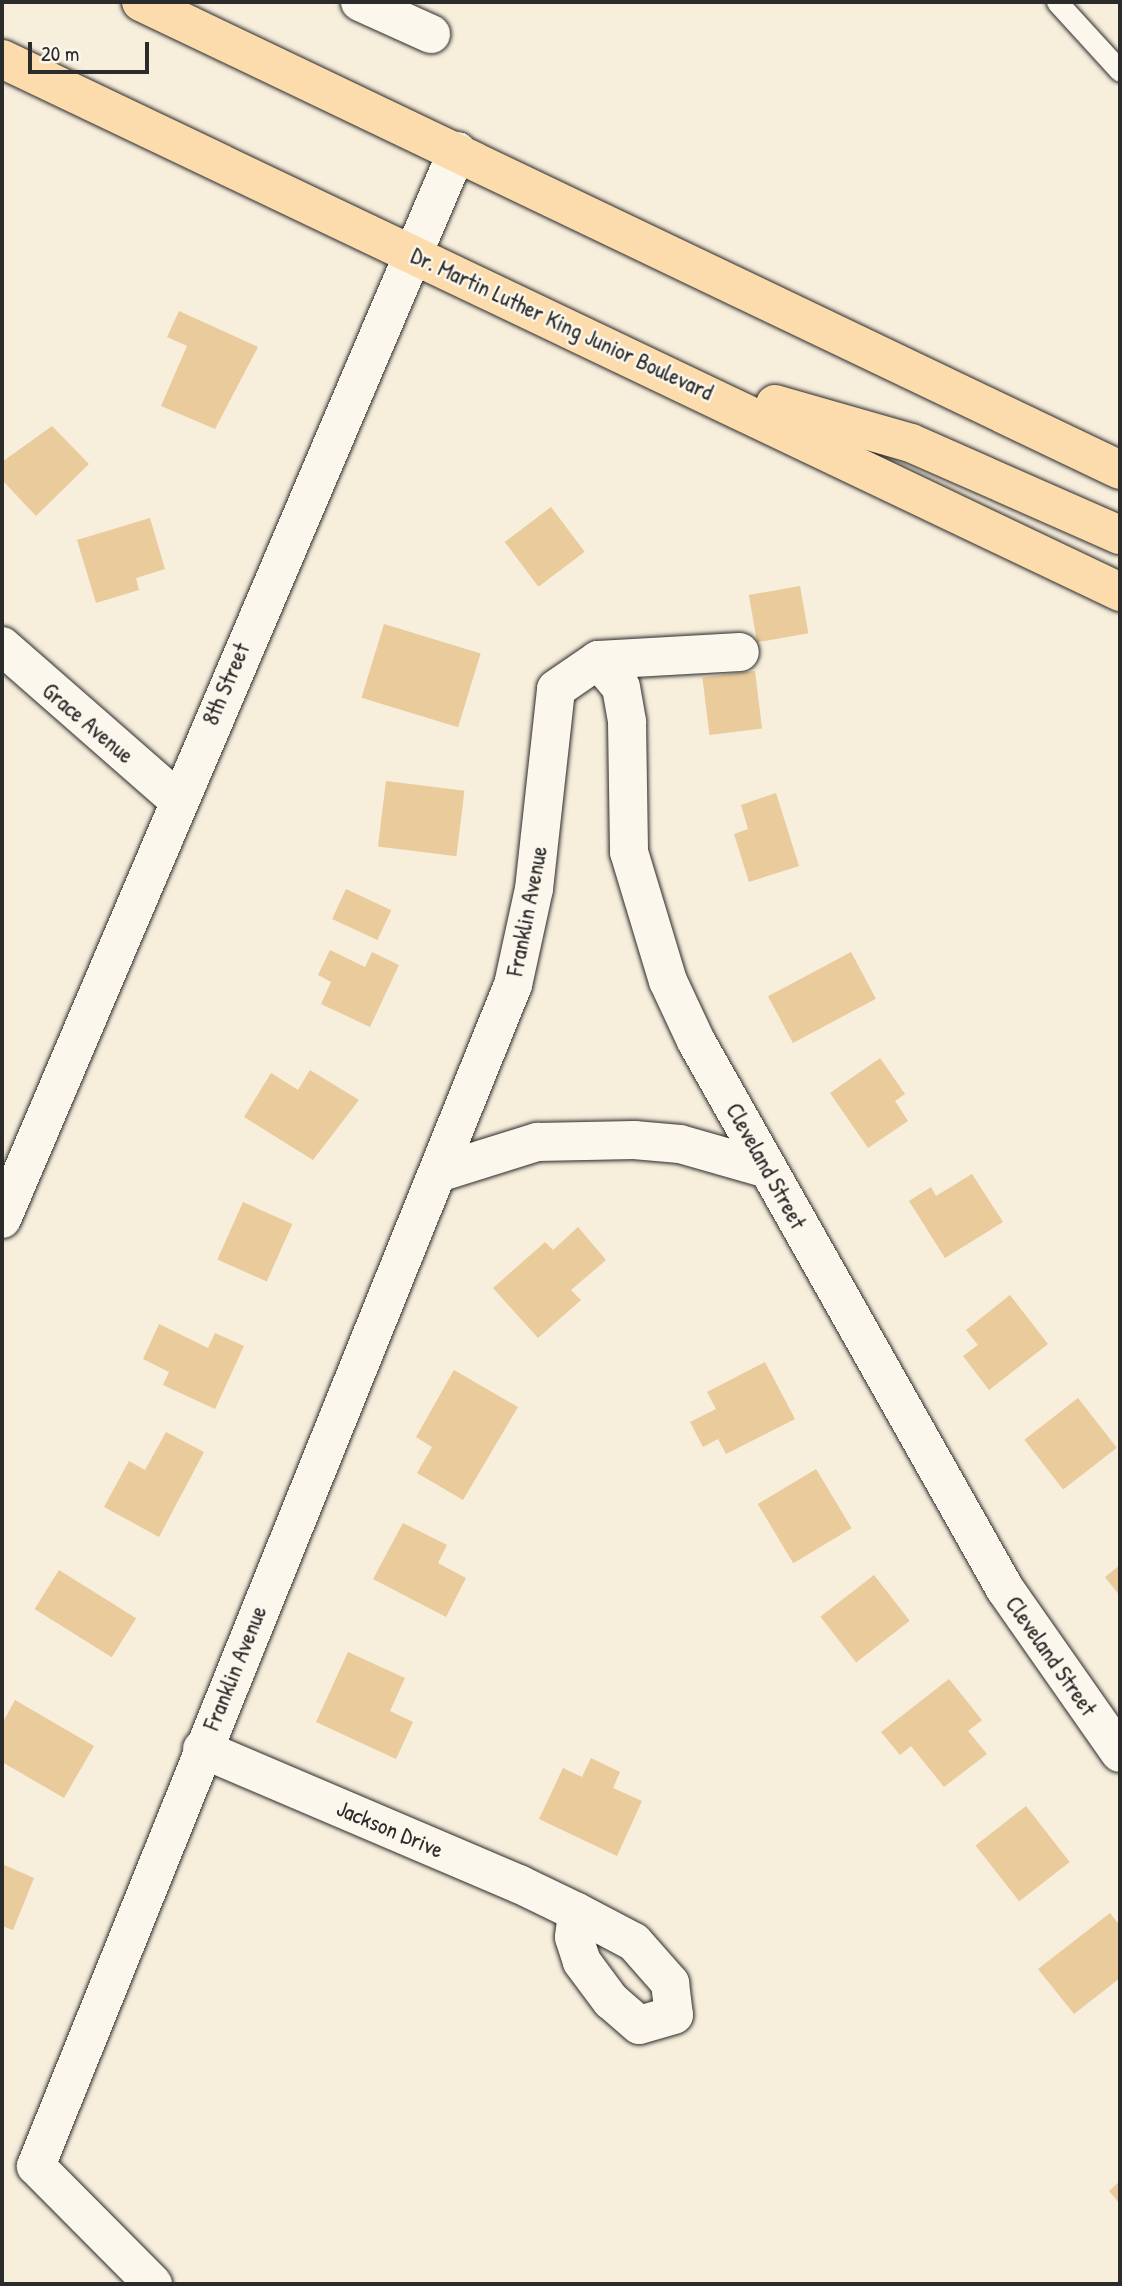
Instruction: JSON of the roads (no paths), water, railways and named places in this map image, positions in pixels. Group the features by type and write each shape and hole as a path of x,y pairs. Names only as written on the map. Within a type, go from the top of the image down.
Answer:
{"main road":[{"path":"142,2 1120,470"},
{"path":"2,44 73,93"},
{"name":"Dr. Martin Luther King Junior Boulevard","path":"2,60 668,374 1120,592"},
{"path":"668,374 911,443 1120,535"}],"street":[{"path":"360,2 431,34"},
{"name":"8th Street","path":"2,1219 410,252 457,151"},
{"name":"Grace Avenue","path":"2,646 177,799"},
{"path":"598,660 740,652"},
{"name":"Cleveland Street","path":"598,660 621,687 629,852 668,981 768,1169 1005,1589 1120,1754"},
{"name":"Franklin Avenue","path":"153,2284 36,2166 202,1749 441,1172 513,985 534,889 556,689 598,660"},
{"path":"441,1172 537,1142 634,1140 680,1144 768,1169"},
{"name":"Jackson Drive","path":"202,1749 577,1912"}],"lane":[{"path":"1057,2 1120,71"}]}
